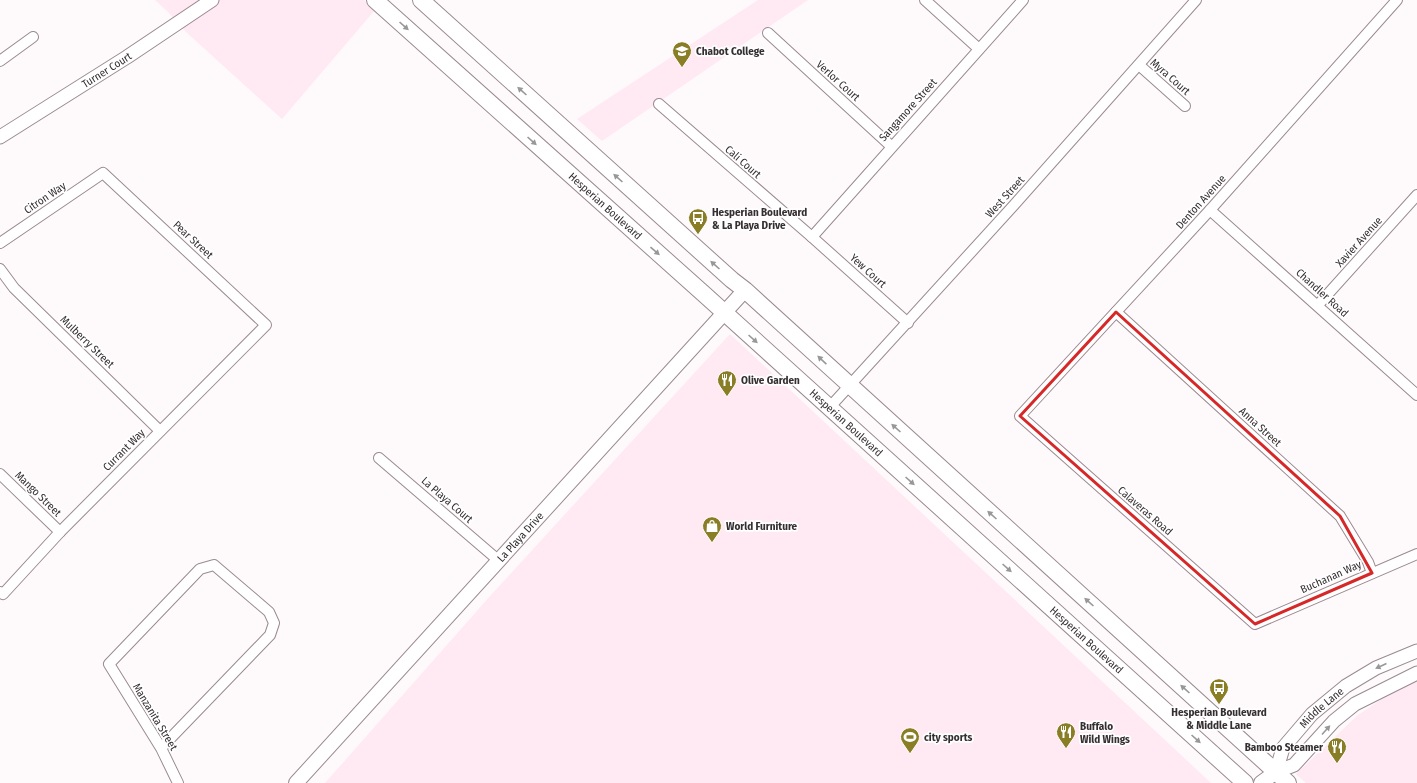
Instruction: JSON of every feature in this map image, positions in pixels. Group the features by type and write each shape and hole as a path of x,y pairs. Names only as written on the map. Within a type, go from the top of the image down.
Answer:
{"main road":[{"name":"Hesperian Boulevard","path":"376,0 1245,783"},
{"path":"421,0 727,276 745,290 1288,783"},
{"name":"La Playa Drive","path":"296,783 745,290"},
{"path":"1261,783 1276,772"}],"street":[{"name":"Turner Court","path":"0,137 127,57 212,0"},
{"path":"925,0 979,49"},
{"name":"Sangamore Street","path":"812,237 1023,0"},
{"name":"West Street","path":"829,408 908,323 1196,0"},
{"name":"Denton Avenue","path":"1020,416 1210,210 1398,0"},
{"name":"Verlor Court","path":"768,33 892,146"},
{"path":"0,61 34,37"},
{"name":"Myra Court","path":"1139,65 1185,106"},
{"name":"Cali Court","path":"659,104 812,237"},
{"name":"Citron Way","path":"0,243 103,173"},
{"name":"Pear Street","path":"103,173 266,325"},
{"name":"Xavier Avenue","path":"1318,305 1417,195"},
{"name":"Chandler Road","path":"1210,210 1417,395"},
{"name":"Yew Court","path":"812,237 908,323"},
{"name":"Mulberry Street","path":"0,269 14,288 160,430"},
{"name":"Anna Street","path":"1116,312 1340,516 1368,562 1372,572"},
{"name":"Currant Way","path":"1,593 160,430 266,325"},
{"name":"Calaveras Road","path":"1020,416 1255,624"},
{"name":"La Playa Court","path":"379,458 498,560"},
{"name":"Mango Street","path":"0,474 60,532"},
{"name":"Buchanan Way","path":"1255,624 1372,572 1417,554"},
{"name":"Manzanita Street","path":"160,748 270,635 274,623 269,612 214,565 200,569 109,664 160,748 178,783"},
{"name":"Middle Lane","path":"1276,772 1283,748 1312,714 1346,686 1376,668 1417,650"},
{"name":"Middle Lane","path":"1276,772 1294,765 1334,721 1355,704 1376,692 1417,673"}],"highlighted area":[{"path":"1116,312 1340,516 1372,573 1255,624 1020,416"}],"shaded area":[{"path":"155,0 364,0 375,10 282,119 186,32"},
{"name":"Chabot College","path":"758,0 808,0 602,141 577,119"},
{"path":"730,334 1211,783 325,783 491,595"},
{"path":"1417,678 1417,783 1306,783 1296,774 1358,715 1406,683"}],"place":[{"name":"Chabot College","path":"682,68"},
{"name":"Hesperian Boulevard & La Playa Drive","path":"698,235"},
{"name":"Olive Garden","path":"727,397"},
{"name":"World Furniture","path":"712,543"},
{"name":"Hesperian Boulevard & Middle Lane","path":"1219,705"},
{"name":"Buffalo Wild Wings","path":"1066,749"},
{"name":"city sports","path":"910,754"},
{"name":"Bamboo Steamer","path":"1337,764"}]}
